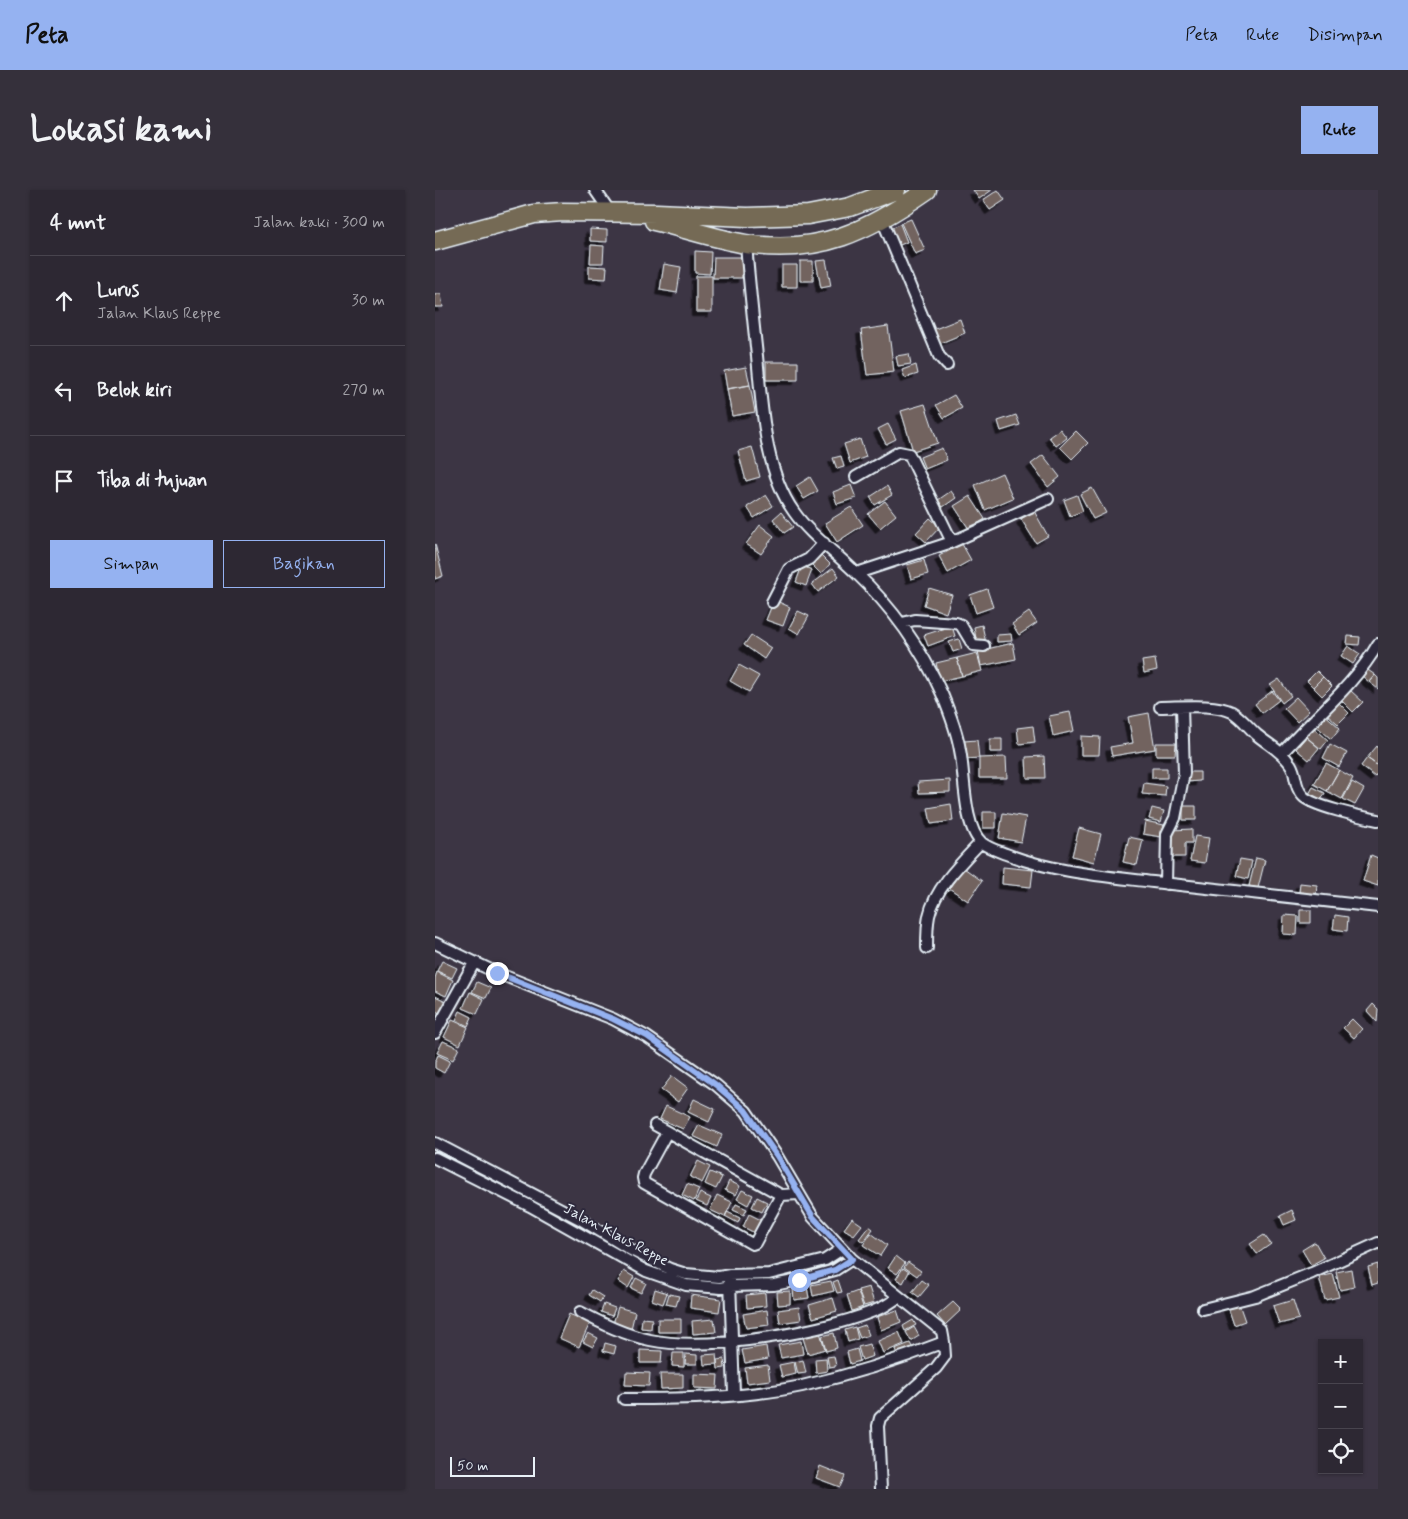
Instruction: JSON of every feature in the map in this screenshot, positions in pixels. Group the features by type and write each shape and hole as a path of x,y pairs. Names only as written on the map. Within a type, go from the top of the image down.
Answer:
{"highway":[{"path":"435,241 534,214 563,212 747,217 808,215 850,207 896,190"},
{"path":"618,213 746,244 797,246 820,243 847,236 882,219 927,190"}],"street":[{"path":"595,190 618,213"},
{"path":"882,219 939,356 947,365"},
{"path":"746,244 761,398 768,447 774,471 793,511 857,573 902,623 913,639 938,686 948,710 961,751 971,826 981,842 1030,863 1091,874 1378,907"},
{"path":"856,478 899,452 909,454 952,542"},
{"path":"857,573 952,542 1048,499"},
{"path":"772,602 789,569 809,559 824,543"},
{"path":"902,623 915,620 956,623 961,625 973,644 984,646"},
{"path":"1282,753 1357,675 1378,644"},
{"path":"1160,707 1211,707 1233,713 1282,753 1295,773 1297,788 1311,802 1378,820"},
{"path":"1166,884 1167,834 1175,818 1183,773 1182,707"},
{"path":"927,948 929,915 941,889 961,862 981,842"},
{"path":"435,943 474,963 613,1019 647,1036 716,1085 745,1110 777,1156 813,1217 842,1249 942,1331 945,1356 936,1368 880,1418 878,1426 881,1489"},
{"path":"435,1033 474,963"},
{"path":"655,1125 781,1196 799,1194"},
{"path":"667,1132 644,1174 644,1183 752,1244 755,1243 781,1196"},
{"name":"Jalan Klaus Reppe","path":"435,1143 588,1224 631,1250 670,1269 694,1275 774,1285 835,1270 852,1259"},
{"name":"Jalan Klaus Reppe","path":"435,1158 530,1206 646,1271 686,1285 721,1288 730,1280 793,1269 825,1260 842,1249"},
{"path":"1203,1309 1255,1296 1378,1243"},
{"path":"730,1280 734,1394"},
{"path":"580,1312 622,1333 652,1341 684,1343 733,1341 809,1329 844,1321 884,1306 899,1296"},
{"path":"624,1399 698,1398 802,1386 865,1370 944,1342"}],"building":[{"path":"973,190 992,190 979,199"},
{"path":"998,190 1005,200 990,210 983,200"},
{"path":"911,219 925,250 915,254 901,223"},
{"path":"900,224 907,242 895,247 888,229"},
{"path":"590,229 607,230 607,242 590,241"},
{"path":"591,245 604,246 603,263 590,263"},
{"path":"695,251 711,252 710,274 695,273"},
{"path":"714,257 743,257 742,278 713,278"},
{"path":"826,260 831,286 821,288 816,261"},
{"path":"800,261 813,261 813,281 800,281"},
{"path":"664,264 681,267 677,293 660,290"},
{"path":"782,265 797,265 797,287 782,287"},
{"path":"589,266 607,267 606,279 589,278"},
{"path":"696,276 712,276 712,312 696,312"},
{"path":"435,294 441,294 443,307 435,307"},
{"path":"960,319 965,333 936,345 930,331"},
{"path":"888,326 894,372 867,375 861,330"},
{"path":"909,354 911,364 898,366 896,356"},
{"path":"766,362 798,362 798,380 766,380"},
{"path":"916,365 918,374 905,378 902,370"},
{"path":"746,367 750,385 727,389 724,371"},
{"path":"750,385 755,412 732,416 727,389"},
{"path":"954,395 962,408 944,418 936,405"},
{"path":"925,404 938,443 913,451 901,411"},
{"path":"1016,415 1020,425 1001,431 998,421"},
{"path":"888,424 896,439 886,444 878,429"},
{"path":"1060,429 1067,438 1056,446 1049,437"},
{"path":"1076,431 1088,443 1072,459 1060,447"},
{"path":"860,439 866,457 850,463 844,444"},
{"path":"752,447 760,477 746,481 738,451"},
{"path":"942,448 947,460 925,469 920,457"},
{"path":"1043,455 1060,477 1048,487 1031,464"},
{"path":"841,456 844,467 837,469 833,458"},
{"path":"1002,473 1013,498 985,510 975,485"},
{"path":"810,477 818,491 804,499 796,486"},
{"path":"851,485 856,498 837,504 833,492"},
{"path":"887,486 892,495 875,505 870,497"},
{"path":"1092,488 1106,513 1093,519 1080,494"},
{"path":"951,491 956,498 943,507 938,500"},
{"path":"766,495 773,506 754,518 747,507"},
{"path":"1077,495 1083,511 1070,516 1064,500"},
{"path":"970,496 985,519 969,529 954,506"},
{"path":"885,501 896,515 880,528 868,514"},
{"path":"851,507 863,525 837,542 825,523"},
{"path":"1034,511 1048,536 1036,543 1021,519"},
{"path":"781,512 793,527 784,533 773,519"},
{"path":"930,518 940,527 926,542 916,533"},
{"path":"760,525 774,536 761,554 746,544"},
{"path":"435,544 443,576 435,579"},
{"path":"962,544 971,560 948,573 939,556"},
{"path":"820,554 830,564 821,574 810,563"},
{"path":"924,560 928,574 911,579 907,565"},
{"path":"802,566 812,570 806,586 796,582"},
{"path":"833,568 839,576 818,592 812,584"},
{"path":"929,588 952,595 946,613 924,605"},
{"path":"987,589 993,607 976,613 970,595"},
{"path":"774,600 790,607 783,626 766,620"},
{"path":"798,611 809,616 799,634 789,628"},
{"path":"1029,612 1037,623 1019,635 1012,624"},
{"path":"982,625 986,643 977,645 974,627"},
{"path":"952,626 955,636 928,646 924,635"},
{"path":"1011,634 1012,641 997,642 997,635"},
{"path":"751,635 771,648 764,659 744,645"},
{"path":"1348,636 1360,637 1359,645 1347,644"},
{"path":"959,639 962,649 953,652 949,642"},
{"path":"1013,643 1016,659 981,666 978,651"},
{"path":"1348,646 1360,654 1353,664 1341,656"},
{"path":"977,653 982,671 962,676 957,658"},
{"path":"957,658 962,676 940,681 936,663"},
{"path":"1155,659 1157,670 1144,673 1142,661"},
{"path":"739,665 759,676 749,692 730,681"},
{"path":"1365,668 1375,675 1369,682 1360,674"},
{"path":"1317,671 1323,677 1313,687 1307,681"},
{"path":"1375,675 1378,678 1378,689 1369,682"},
{"path":"1323,677 1332,686 1322,696 1313,687"},
{"path":"1279,679 1291,696 1282,703 1270,685"},
{"path":"1350,690 1363,702 1353,712 1340,699"},
{"path":"1272,691 1279,700 1262,713 1255,704"},
{"path":"1296,697 1309,711 1297,722 1284,708"},
{"path":"1338,702 1349,713 1338,724 1326,713"},
{"path":"1070,712 1074,731 1053,736 1049,716"},
{"path":"1322,712 1340,728 1331,739 1312,722"},
{"path":"1149,713 1155,749 1112,756 1110,747 1133,743 1128,717"},
{"path":"1033,726 1035,742 1019,744 1017,728"},
{"path":"1312,726 1328,740 1321,749 1304,735"},
{"path":"1081,736 1100,737 1099,755 1081,755"},
{"path":"1306,737 1319,748 1309,760 1296,749"},
{"path":"990,739 1002,739 1002,752 990,752"},
{"path":"977,740 979,758 966,759 964,741"},
{"path":"1156,743 1176,743 1175,755 1156,755"},
{"path":"1330,744 1347,753 1339,767 1323,758"},
{"path":"1378,747 1378,766 1367,758"},
{"path":"1044,756 1045,778 1027,778 1026,757"},
{"path":"1006,757 1007,778 979,778 979,758"},
{"path":"1367,758 1378,766 1378,773 1375,777 1361,766"},
{"path":"1326,763 1339,770 1327,791 1314,784"},
{"path":"1152,768 1167,768 1167,778 1152,778"},
{"path":"1339,770 1353,778 1342,799 1327,791"},
{"path":"1186,772 1200,772 1200,781 1186,782"},
{"path":"950,780 950,792 919,793 918,782"},
{"path":"1352,782 1364,789 1355,805 1343,799"},
{"path":"1144,783 1166,786 1165,796 1142,794"},
{"path":"1313,787 1325,793 1321,800 1309,794"},
{"path":"951,804 953,821 931,824 928,808"},
{"path":"1183,806 1196,806 1196,820 1183,820"},
{"path":"1152,808 1164,811 1161,822 1149,819"},
{"path":"983,812 996,812 996,828 983,828"},
{"path":"1003,813 1026,817 1021,842 999,838"},
{"path":"1145,821 1164,825 1161,837 1143,834"},
{"path":"1079,828 1101,834 1094,862 1072,856"},
{"path":"1192,829 1192,843 1185,843 1185,857 1172,857 1172,830"},
{"path":"1195,836 1209,838 1205,863 1190,861"},
{"path":"1129,837 1143,840 1137,865 1123,862"},
{"path":"1371,855 1378,858 1378,886 1363,881"},
{"path":"1256,858 1265,860 1258,888 1249,886"},
{"path":"1240,859 1252,861 1248,879 1236,876"},
{"path":"1003,867 1033,870 1031,887 1002,884"},
{"path":"964,868 982,881 968,901 949,888"},
{"path":"1300,883 1317,885 1316,896 1299,893"},
{"path":"1300,910 1311,910 1311,923 1300,923"},
{"path":"1284,915 1298,916 1297,935 1283,934"},
{"path":"1335,915 1348,917 1347,931 1333,929"},
{"path":"442,961 457,968 452,978 437,971"},
{"path":"437,972 453,980 446,996 435,991"},
{"path":"477,982 491,988 486,998 472,992"},
{"path":"470,992 484,999 477,1014 463,1008"},
{"path":"435,996 446,1001 440,1013 435,1011"},
{"path":"1373,1004 1378,1009 1377,1022 1367,1011"},
{"path":"460,1011 472,1017 468,1026 456,1020"},
{"path":"1352,1019 1362,1029 1354,1038 1343,1028"},
{"path":"452,1020 468,1027 460,1045 444,1037"},
{"path":"443,1041 459,1048 453,1060 437,1053"},
{"path":"438,1055 450,1061 444,1073 435,1068"},
{"path":"672,1076 688,1088 678,1102 661,1090"},
{"path":"694,1099 715,1109 709,1122 688,1112"},
{"path":"666,1106 690,1117 683,1129 660,1119"},
{"path":"699,1125 722,1135 717,1147 693,1136"},
{"path":"698,1161 710,1167 702,1183 690,1177"},
{"path":"710,1172 722,1177 716,1189 705,1184"},
{"path":"729,1181 740,1186 736,1195 725,1190"},
{"path":"687,1184 699,1189 694,1201 682,1195"},
{"path":"742,1190 753,1195 748,1205 737,1199"},
{"path":"700,1193 711,1198 707,1206 696,1201"},
{"path":"717,1195 732,1202 725,1217 710,1210"},
{"path":"757,1197 767,1202 762,1212 752,1207"},
{"path":"736,1204 747,1209 744,1215 733,1210"},
{"path":"1292,1210 1296,1220 1284,1225 1280,1216"},
{"path":"727,1212 740,1218 738,1223 725,1216"},
{"path":"749,1214 761,1220 755,1233 743,1227"},
{"path":"852,1218 862,1225 854,1235 844,1229"},
{"path":"869,1226 873,1229 863,1242 859,1239"},
{"path":"871,1233 887,1245 880,1256 863,1245"},
{"path":"1264,1235 1271,1244 1257,1254 1250,1244"},
{"path":"1315,1242 1324,1258 1311,1265 1302,1250"},
{"path":"896,1256 905,1263 897,1274 888,1268"},
{"path":"908,1262 921,1271 917,1276 904,1267"},
{"path":"1378,1264 1378,1283 1372,1285 1368,1267"},
{"path":"903,1268 909,1272 903,1283 896,1279"},
{"path":"1351,1269 1354,1287 1340,1290 1336,1272"},
{"path":"624,1271 634,1277 628,1288 618,1281"},
{"path":"1333,1274 1339,1297 1325,1300 1319,1277"},
{"path":"636,1278 646,1283 641,1293 631,1288"},
{"path":"838,1280 842,1292 837,1293 833,1282"},
{"path":"922,1280 929,1285 919,1297 912,1292"},
{"path":"831,1281 834,1291 813,1296 811,1285"},
{"path":"807,1287 809,1298 794,1300 793,1289"},
{"path":"869,1287 874,1303 864,1306 858,1290"},
{"path":"655,1289 667,1293 663,1304 652,1300"},
{"path":"592,1290 603,1297 600,1302 589,1295"},
{"path":"790,1291 790,1304 778,1305 777,1292"},
{"path":"858,1291 863,1307 852,1311 847,1295"},
{"path":"765,1293 766,1306 747,1308 746,1295"},
{"path":"669,1294 679,1296 676,1306 666,1304"},
{"path":"691,1295 721,1299 719,1312 690,1308"},
{"path":"833,1298 837,1311 813,1318 809,1305"},
{"path":"1293,1300 1299,1319 1279,1324 1273,1306"},
{"path":"953,1302 961,1310 945,1325 937,1316"},
{"path":"604,1304 615,1308 612,1316 601,1312"},
{"path":"1239,1304 1245,1321 1234,1325 1228,1307"},
{"path":"618,1307 635,1312 631,1329 613,1324"},
{"path":"799,1307 801,1320 780,1323 778,1310"},
{"path":"767,1310 769,1325 746,1328 743,1314"},
{"path":"897,1310 901,1322 881,1330 877,1317"},
{"path":"569,1314 590,1323 579,1347 559,1338"},
{"path":"642,1318 652,1319 651,1329 641,1328"},
{"path":"658,1319 681,1319 681,1332 658,1332"},
{"path":"714,1319 716,1332 693,1334 692,1321"},
{"path":"913,1320 916,1325 905,1331 903,1326"},
{"path":"865,1325 869,1335 860,1338 856,1328"},
{"path":"855,1327 858,1339 848,1342 845,1330"},
{"path":"914,1327 919,1336 911,1341 906,1332"},
{"path":"820,1332 825,1349 808,1354 803,1338"},
{"path":"899,1332 904,1344 883,1353 878,1341"},
{"path":"588,1333 598,1338 593,1347 583,1342"},
{"path":"834,1333 837,1348 826,1351 822,1336"},
{"path":"801,1341 803,1354 781,1358 778,1345"},
{"path":"605,1343 616,1346 614,1354 603,1351"},
{"path":"910,1343 912,1347 897,1354 895,1349"},
{"path":"869,1344 873,1356 862,1360 858,1347"},
{"path":"766,1346 768,1359 745,1363 742,1350"},
{"path":"857,1349 860,1361 850,1364 847,1352"},
{"path":"640,1350 662,1351 661,1363 640,1363"},
{"path":"673,1353 684,1353 684,1367 672,1366"},
{"path":"686,1354 697,1355 697,1364 685,1364"},
{"path":"716,1354 717,1364 704,1365 703,1355"},
{"path":"834,1356 836,1366 829,1367 827,1357"},
{"path":"826,1358 827,1371 816,1373 815,1359"},
{"path":"724,1359 725,1368 718,1369 717,1360"},
{"path":"803,1360 806,1373 798,1374 795,1362"},
{"path":"794,1362 796,1374 782,1377 779,1365"},
{"path":"768,1365 770,1380 747,1383 745,1368"},
{"path":"626,1372 650,1373 649,1386 625,1385"},
{"path":"660,1374 683,1374 683,1388 661,1389"},
{"path":"694,1374 718,1375 717,1389 694,1388"},
{"path":"820,1466 845,1476 840,1487 816,1478"}],"route":[{"path":"497,973 613,1019 647,1036 716,1085 745,1110 777,1156 813,1217 852,1259 835,1270 799,1280"}]}
